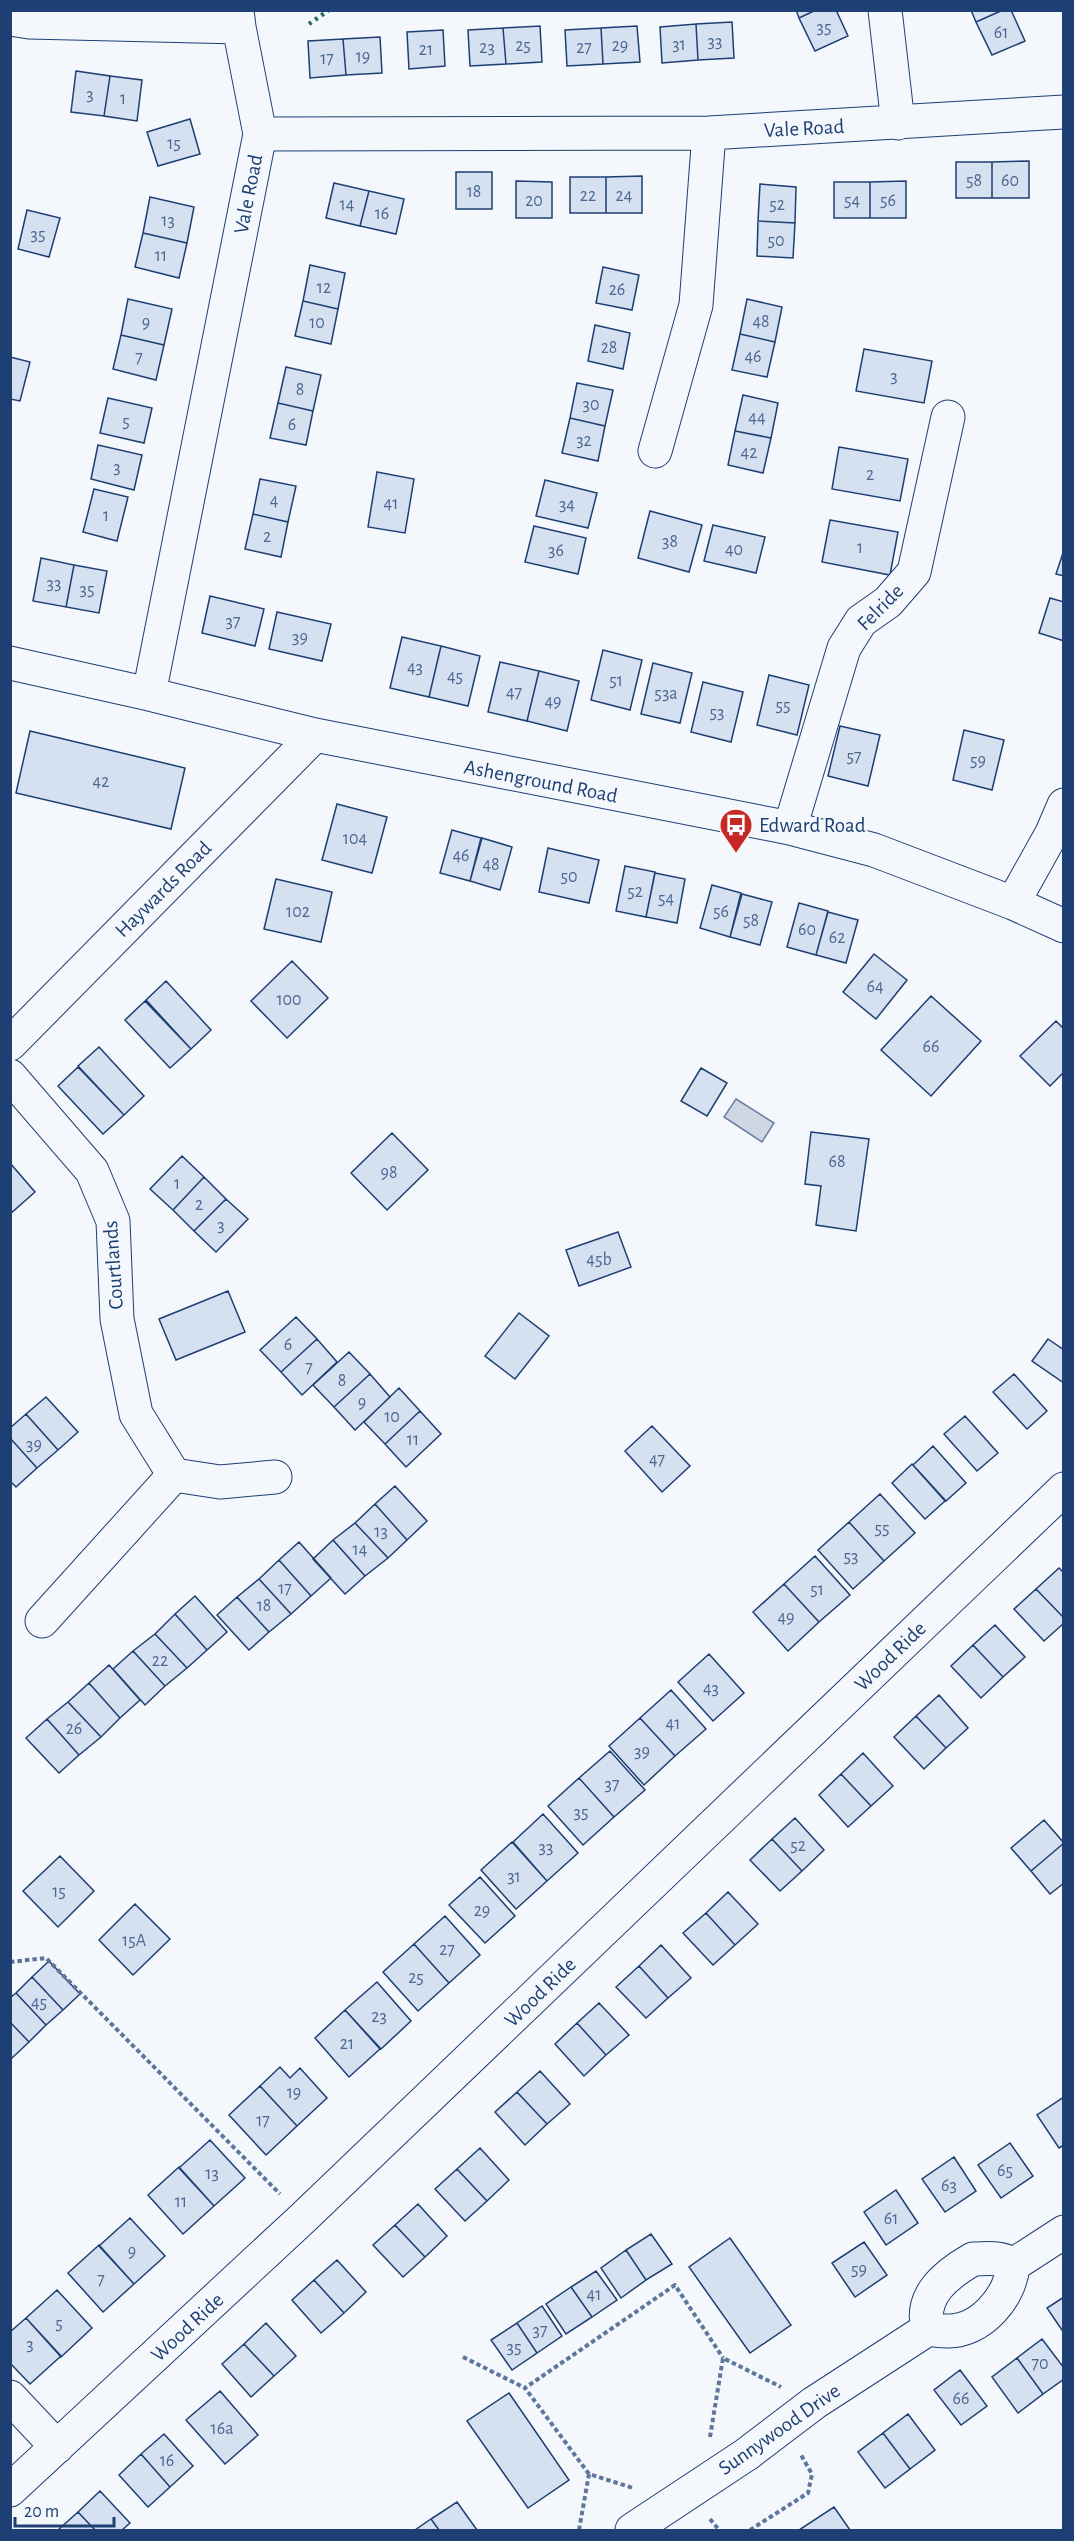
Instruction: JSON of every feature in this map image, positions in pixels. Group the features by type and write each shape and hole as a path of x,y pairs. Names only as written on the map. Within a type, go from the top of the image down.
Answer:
{"street":[{"path":"885,10 898,123"},
{"path":"10,19 29,22 238,19 260,134"},
{"name":"Vale Road","path":"149,693 260,134 709,133 1064,112"},
{"path":"655,451 696,305 709,133"},
{"name":"Felride","path":"790,828 844,648 861,621 888,602 914,572 948,417"},
{"name":"Ashenground Road","path":"10,663 149,693 315,735 790,828 874,850 1013,903 1064,926"},
{"name":"Haywards Road","path":"10,1044 315,735"},
{"path":"1013,903 1052,832 1064,805"},
{"name":"Courtlands","path":"10,1076 92,1171 113,1221 117,1319 136,1414 174,1475"},
{"path":"42,1621 174,1475 220,1482 276,1477"},
{"name":"Wood Ride","path":"10,2490 303,2218 1064,1489"},
{"path":"1012,2265 1064,2232"},
{"path":"973,2259 999,2259 1012,2265 1010,2284 985,2316 958,2330 948,2332 928,2329 925,2319 929,2304 942,2279 953,2270 973,2259"},
{"name":"Sunnywood Drive","path":"632,2530 703,2483 814,2403 928,2329"},
{"path":"10,2397 57,2447"}],"path":[{"path":"10,1962 46,1958 303,2218"},
{"path":"525,2388 675,2285 723,2358 814,2403"},
{"path":"463,2357 525,2388 589,2474 676,2501"},
{"path":"703,2483 723,2358"},
{"path":"750,2530 808,2493 813,2474 784,2426"},
{"path":"579,2530 589,2474"}],"shaded area":[{"path":"736,1099 774,1123 762,1142 724,1117"}],"building":[{"path":"796,10 816,10 799,18"},
{"path":"816,10 836,10 848,36 815,51 799,18"},
{"path":"971,10 1003,10 976,22"},
{"path":"1003,10 1011,10 1025,41 992,55 976,22"},
{"path":"732,22 734,58 698,60 696,24"},
{"path":"696,24 698,60 662,63 660,27"},
{"path":"540,26 542,62 506,64 503,28"},
{"path":"637,26 640,62 603,64 601,28"},
{"path":"503,28 506,64 470,66 468,30"},
{"path":"601,28 603,64 567,66 565,30"},
{"path":"443,30 445,66 409,69 407,32"},
{"path":"380,37 382,73 346,75 343,39"},
{"path":"343,39 346,75 310,78 308,41"},
{"path":"76,71 110,76 104,116 71,112"},
{"path":"110,76 142,80 137,121 104,116"},
{"path":"190,119 200,154 158,166 147,132"},
{"path":"1029,161 1029,198 992,198 992,162"},
{"path":"956,162 992,162 992,198 956,198"},
{"path":"456,172 492,172 492,209 456,209"},
{"path":"642,176 642,213 606,213 606,177"},
{"path":"570,177 606,177 606,213 570,213"},
{"path":"516,181 552,182 552,218 516,218"},
{"path":"906,181 906,218 870,218 870,182"},
{"path":"834,182 870,182 870,218 834,218"},
{"path":"334,183 369,191 360,226 326,218"},
{"path":"760,184 796,187 795,223 758,221"},
{"path":"369,191 404,199 396,234 360,226"},
{"path":"150,197 194,207 187,243 143,233"},
{"path":"27,210 60,218 49,257 18,249"},
{"path":"758,221 795,223 793,258 757,256"},
{"path":"143,233 187,243 179,278 135,267"},
{"path":"310,265 345,273 338,309 303,301"},
{"path":"603,267 639,275 632,310 596,303"},
{"path":"128,299 172,309 164,345 121,335"},
{"path":"747,299 782,307 775,342 740,334"},
{"path":"303,301 338,309 331,344 295,336"},
{"path":"595,325 630,333 623,369 588,361"},
{"path":"740,334 775,342 767,377 732,370"},
{"path":"121,335 164,345 156,380 113,369"},
{"path":"864,349 932,361 924,403 856,391"},
{"path":"10,357 30,362 20,401 10,399"},
{"path":"286,367 321,375 313,411 278,403"},
{"path":"577,383 613,390 605,426 570,418"},
{"path":"743,395 778,403 771,438 735,431"},
{"path":"108,398 152,408 144,443 100,433"},
{"path":"278,403 313,411 306,445 270,438"},
{"path":"570,418 605,426 598,461 562,453"},
{"path":"735,431 771,438 763,473 728,465"},
{"path":"98,445 142,455 134,490 91,479"},
{"path":"839,447 908,459 900,501 832,489"},
{"path":"377,472 414,479 405,533 368,527"},
{"path":"260,479 296,486 288,522 253,514"},
{"path":"545,480 597,493 588,528 536,516"},
{"path":"94,489 128,497 117,541 83,532"},
{"path":"650,511 702,525 689,572 638,558"},
{"path":"253,514 288,522 281,557 245,549"},
{"path":"830,520 898,532 890,575 822,562"},
{"path":"713,525 765,537 756,573 704,561"},
{"path":"534,526 586,538 578,574 525,562"},
{"path":"1064,550 1064,576 1056,574"},
{"path":"41,558 74,565 66,607 33,601"},
{"path":"74,565 107,571 99,613 66,607"},
{"path":"210,596 264,609 255,646 202,633"},
{"path":"1050,598 1064,602 1064,641 1039,633"},
{"path":"277,612 331,624 322,661 269,649"},
{"path":"402,637 441,646 429,697 390,688"},
{"path":"441,646 480,656 468,706 429,697"},
{"path":"603,650 642,660 630,710 591,700"},
{"path":"500,662 539,671 527,721 488,712"},
{"path":"653,663 692,673 680,723 641,714"},
{"path":"539,671 579,681 567,731 527,721"},
{"path":"769,675 809,685 797,735 757,725"},
{"path":"703,682 743,692 731,742 691,732"},
{"path":"840,726 880,735 868,786 828,776"},
{"path":"964,730 1004,740 992,790 953,780"},
{"path":"30,731 185,768 171,829 16,793"},
{"path":"337,804 387,817 372,873 322,860"},
{"path":"452,830 481,838 470,881 440,873"},
{"path":"482,838 512,847 500,890 470,881"},
{"path":"548,848 599,860 589,903 539,892"},
{"path":"625,866 655,872 646,917 616,911"},
{"path":"655,873 685,879 677,923 646,917"},
{"path":"276,879 332,892 321,942 264,929"},
{"path":"712,885 741,893 730,937 700,928"},
{"path":"742,894 772,902 760,945 730,937"},
{"path":"799,903 828,911 816,955 787,947"},
{"path":"828,912 858,920 846,963 816,955"},
{"path":"874,954 907,980 876,1019 843,992"},
{"path":"292,961 328,998 287,1038 251,1001"},
{"path":"166,981 211,1030 191,1049 146,1000"},
{"path":"931,996 981,1041 931,1096 881,1050"},
{"path":"145,1001 191,1049 170,1068 125,1020"},
{"path":"1056,1021 1064,1029 1064,1072 1050,1086 1020,1056"},
{"path":"99,1047 144,1096 124,1115 78,1066"},
{"path":"78,1067 124,1115 103,1134 58,1086"},
{"path":"701,1068 727,1083 707,1116 681,1101"},
{"path":"811,1132 869,1139 856,1231 816,1225 821,1186 805,1184"},
{"path":"392,1133 428,1170 387,1210 351,1173"},
{"path":"182,1156 204,1177 173,1210 150,1189"},
{"path":"10,1163 35,1192 10,1214"},
{"path":"204,1177 226,1199 194,1231 173,1210"},
{"path":"226,1199 248,1219 216,1252 194,1231"},
{"path":"618,1232 631,1267 579,1286 566,1250"},
{"path":"228,1291 245,1332 176,1360 159,1319"},
{"path":"519,1313 549,1336 515,1379 485,1356"},
{"path":"296,1317 317,1339 281,1372 260,1350"},
{"path":"317,1339 337,1362 302,1395 281,1372"},
{"path":"1048,1339 1064,1350 1064,1383 1032,1361"},
{"path":"349,1352 370,1374 334,1407 313,1385"},
{"path":"370,1374 390,1397 355,1430 334,1407"},
{"path":"1014,1374 1047,1411 1027,1429 993,1392"},
{"path":"399,1388 420,1411 385,1444 364,1422"},
{"path":"46,1397 78,1432 58,1450 26,1414"},
{"path":"420,1411 441,1434 406,1467 385,1444"},
{"path":"26,1414 58,1450 37,1468 10,1438 10,1428"},
{"path":"965,1416 998,1453 977,1471 944,1434"},
{"path":"652,1426 690,1466 662,1492 625,1451"},
{"path":"10,1438 37,1468 16,1487 10,1481"},
{"path":"933,1446 966,1483 946,1501 913,1465"},
{"path":"912,1464 945,1501 925,1519 892,1483"},
{"path":"395,1486 427,1521 407,1540 375,1504"},
{"path":"880,1494 915,1533 884,1561 849,1522"},
{"path":"375,1504 407,1540 388,1558 355,1523"},
{"path":"849,1522 884,1561 853,1589 818,1550"},
{"path":"355,1523 388,1558 365,1576 333,1540"},
{"path":"333,1540 365,1576 345,1594 313,1559"},
{"path":"299,1542 331,1578 311,1596 279,1560"},
{"path":"815,1556 850,1595 819,1622 784,1584"},
{"path":"279,1560 311,1596 291,1614 259,1579"},
{"path":"1059,1568 1064,1573 1064,1618 1036,1589"},
{"path":"259,1579 291,1614 269,1632 237,1597"},
{"path":"784,1584 819,1622 788,1651 753,1612"},
{"path":"1036,1589 1064,1618 1064,1623 1044,1641 1014,1609"},
{"path":"195,1596 227,1632 207,1650 175,1614"},
{"path":"237,1597 269,1632 249,1650 217,1615"},
{"path":"175,1614 207,1650 187,1668 155,1634"},
{"path":"995,1625 1025,1657 1003,1677 973,1645"},
{"path":"155,1634 187,1668 165,1686 133,1651"},
{"path":"973,1645 1003,1677 981,1698 951,1666"},
{"path":"133,1651 165,1686 145,1705 113,1669"},
{"path":"709,1654 744,1693 713,1721 678,1682"},
{"path":"109,1665 140,1700 120,1718 89,1683"},
{"path":"89,1683 120,1718 101,1737 68,1702"},
{"path":"671,1690 706,1729 675,1756 640,1718"},
{"path":"939,1695 968,1728 946,1748 916,1716"},
{"path":"68,1702 101,1737 79,1755 47,1719"},
{"path":"916,1716 946,1748 924,1769 894,1737"},
{"path":"640,1718 675,1756 644,1785 609,1746"},
{"path":"47,1719 79,1755 59,1773 26,1738"},
{"path":"610,1751 645,1790 614,1817 579,1778"},
{"path":"863,1753 893,1786 871,1806 841,1774"},
{"path":"841,1774 871,1806 848,1827 819,1795"},
{"path":"579,1778 614,1817 583,1845 548,1806"},
{"path":"543,1814 578,1853 547,1881 513,1842"},
{"path":"795,1818 824,1850 802,1871 772,1839"},
{"path":"1044,1820 1064,1843 1031,1871 1011,1848"},
{"path":"772,1839 802,1871 780,1891 750,1860"},
{"path":"512,1842 547,1881 516,1909 481,1870"},
{"path":"1064,1843 1064,1883 1050,1894 1031,1871"},
{"path":"60,1856 94,1891 58,1927 23,1891"},
{"path":"480,1877 515,1916 485,1943 449,1905"},
{"path":"728,1892 758,1924 735,1945 706,1913"},
{"path":"135,1904 170,1939 133,1975 99,1940"},
{"path":"706,1913 735,1945 713,1965 683,1933"},
{"path":"445,1916 480,1955 449,1983 414,1944"},
{"path":"414,1944 449,1983 418,2011 383,1972"},
{"path":"661,1945 691,1978 668,1998 639,1966"},
{"path":"49,1961 80,1994 63,2010 32,1977"},
{"path":"639,1966 668,1998 646,2018 616,1987"},
{"path":"32,1977 63,2010 46,2025 16,1993"},
{"path":"377,1982 411,2021 381,2049 345,2010"},
{"path":"16,1993 46,2025 29,2042 10,2022 10,1998"},
{"path":"599,2003 629,2035 606,2055 577,2023"},
{"path":"345,2010 380,2049 349,2077 315,2038"},
{"path":"10,2022 29,2042 12,2058 10,2056"},
{"path":"577,2023 606,2055 584,2076 555,2044"},
{"path":"280,2067 290,2078 300,2068 327,2098 297,2126 260,2086"},
{"path":"540,2071 570,2104 547,2124 517,2092"},
{"path":"260,2086 297,2126 266,2155 229,2115"},
{"path":"517,2092 547,2124 525,2145 495,2112"},
{"path":"1064,2097 1064,2145 1059,2148 1037,2115"},
{"path":"210,2140 245,2178 214,2206 179,2168"},
{"path":"1010,2143 1033,2176 1001,2198 978,2165"},
{"path":"480,2148 509,2180 487,2201 457,2169"},
{"path":"954,2157 976,2191 945,2212 922,2179"},
{"path":"179,2167 214,2206 183,2234 148,2195"},
{"path":"457,2169 487,2201 465,2221 435,2189"},
{"path":"896,2190 918,2223 886,2245 864,2212"},
{"path":"418,2204 447,2236 425,2257 395,2225"},
{"path":"130,2218 165,2256 134,2284 99,2246"},
{"path":"395,2225 425,2257 403,2277 373,2245"},
{"path":"651,2234 672,2264 646,2280 626,2250"},
{"path":"730,2238 791,2325 750,2353 689,2267"},
{"path":"864,2242 887,2275 855,2297 832,2263"},
{"path":"99,2245 134,2284 103,2312 68,2273"},
{"path":"626,2250 646,2280 621,2298 601,2268"},
{"path":"337,2260 366,2292 344,2313 314,2280"},
{"path":"596,2271 617,2300 592,2317 571,2287"},
{"path":"314,2280 344,2313 321,2333 292,2300"},
{"path":"571,2287 592,2317 566,2334 546,2304"},
{"path":"57,2290 92,2328 61,2357 26,2318"},
{"path":"1064,2297 1064,2333 1047,2308"},
{"path":"542,2306 562,2336 537,2353 517,2323"},
{"path":"26,2318 61,2356 30,2384 10,2363 10,2332"},
{"path":"266,2323 296,2356 274,2376 244,2344"},
{"path":"517,2323 537,2353 512,2370 491,2340"},
{"path":"1042,2339 1064,2368 1064,2379 1043,2394 1017,2358"},
{"path":"244,2344 274,2376 251,2397 222,2364"},
{"path":"1017,2358 1043,2394 1018,2413 992,2377"},
{"path":"960,2370 987,2406 961,2425 934,2390"},
{"path":"220,2391 258,2435 225,2464 186,2420"},
{"path":"509,2393 569,2480 528,2508 467,2421"},
{"path":"908,2414 935,2450 910,2469 883,2433"},
{"path":"883,2433 910,2469 885,2488 858,2452"},
{"path":"164,2434 193,2466 170,2487 141,2454"},
{"path":"141,2454 170,2487 148,2507 119,2475"},
{"path":"100,2491 130,2523 122,2530 95,2530 78,2512"},
{"path":"457,2502 477,2530 439,2530 431,2519"},
{"path":"834,2507 850,2530 799,2530"},
{"path":"78,2512 95,2530 58,2530"},
{"path":"431,2519 439,2530 415,2530"}],"hedge":[{"path":"309,24 329,10"}],"place":[{"name":"Edward Road","path":"736,854"}]}
